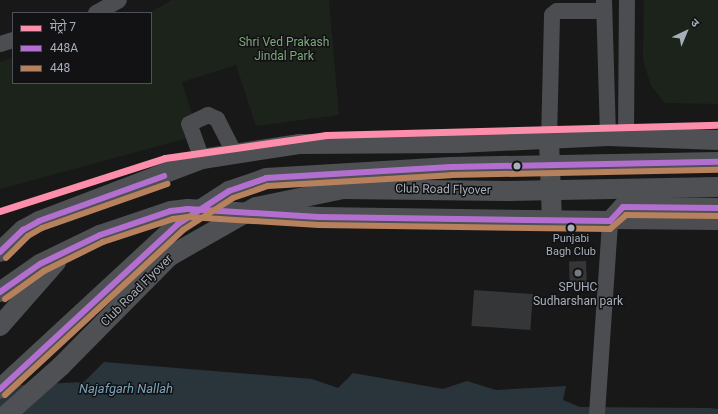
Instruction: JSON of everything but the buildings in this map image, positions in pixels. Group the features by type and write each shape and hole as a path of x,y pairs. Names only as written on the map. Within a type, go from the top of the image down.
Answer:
{"main road":[{"path":"0,233 39,221 164,176 202,159 299,144 548,140 617,136 718,140"},
{"path":"548,140 552,220"},
{"name":"Club Road Flyover","path":"0,389 178,224 229,191 266,178 451,167 718,162"},
{"name":"Club Road Flyover","path":"7,414 61,366 170,256 256,207 344,189 506,191 718,187"},
{"path":"0,292 40,264 66,252 143,220 188,209 319,217 610,221 623,207 718,208"},
{"path":"0,252 23,230 39,221"},
{"path":"0,326 66,252"}],"street":[{"path":"98,12 119,0"},
{"path":"617,136 627,0"},
{"path":"548,140 552,15 557,11 604,5 617,136"},
{"path":"0,44 12,40"},
{"path":"202,159 189,124 208,115 217,118 235,154"},
{"path":"597,414 610,221 718,222"}],"green space":[{"name":"Shri Ved Prakash Jindal Park","path":"172,0 329,0 339,115 256,126 236,65 182,82 199,135 0,189 0,62 12,58 12,84 152,84 152,12 151,12"},
{"path":"644,0 718,0 718,104 665,103 651,86 643,60"}],"water":[{"name":"Najafgarh Nallah","path":"104,362 312,379 338,388 353,373 443,389 467,381 496,390 566,386 563,400 580,407 709,408 718,409 718,414 0,414 0,386 84,382"}],"metro line":[{"name":"7","path":"0,211 165,158 326,135 718,125"}],"transit line":[{"name":"448A","path":"0,389 178,224 229,191 266,178 451,167 718,162"},
{"name":"448","path":"5,395 183,230 233,198 268,186 451,175 718,170"},
{"name":"448A","path":"0,252 23,230 39,221 164,176"},
{"name":"448","path":"6,258 28,236 42,228 167,184"},
{"name":"448A","path":"0,292 40,264 100,235 171,211 188,209 319,217 610,221 623,207 718,208"},
{"name":"448","path":"5,299 44,271 103,242 173,219 188,217 319,225 610,229 626,215 718,216"}],"place":[{"name":"Punjabi Bagh Club","path":"571,228"},
{"name":"SPUHC Sudharshan park","path":"578,273"}]}
